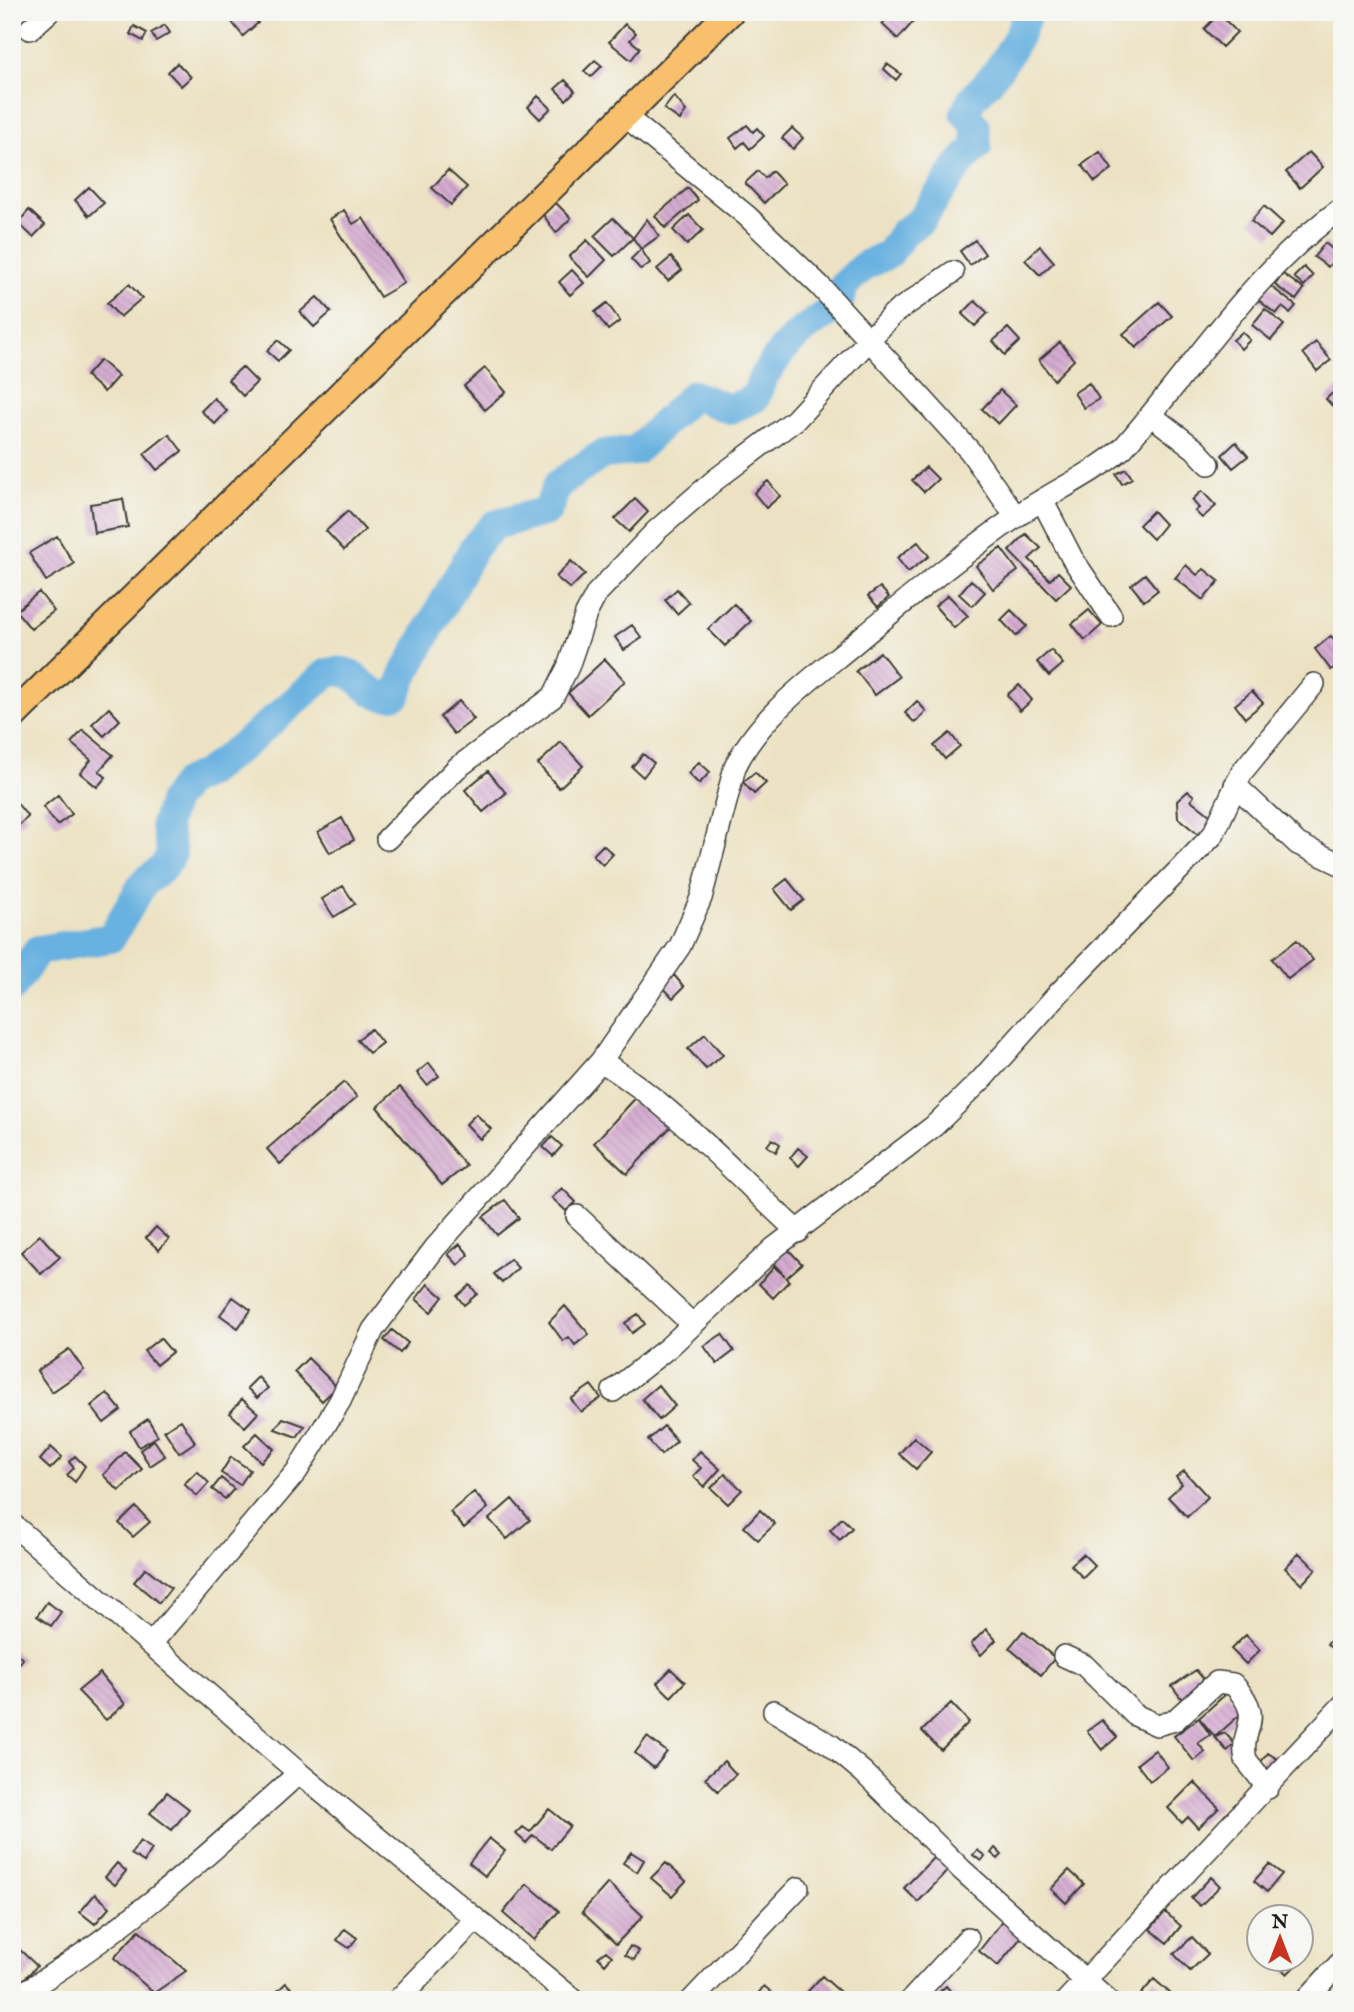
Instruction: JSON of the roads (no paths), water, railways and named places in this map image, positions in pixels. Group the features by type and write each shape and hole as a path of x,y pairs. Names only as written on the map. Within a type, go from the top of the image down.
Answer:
{"main road":[{"path":"12,717 730,12"}],"street":[{"path":"30,29 49,12"},
{"path":"625,116 747,216 819,285 970,451 1016,517"},
{"path":"151,1644 297,1471 340,1401 373,1330 435,1248 601,1061 680,946 701,898 736,768 744,749 764,724 804,686 910,597 1016,517 1103,465 1152,415 1269,271 1297,243 1342,208"},
{"path":"387,839 457,768 553,697 568,667 586,614 597,593 656,531 715,480 795,420 893,314 953,272"},
{"path":"1152,415 1195,449 1209,464"},
{"path":"1042,500 1072,558 1111,616"},
{"path":"613,1391 692,1324 774,1248 934,1126 981,1080 1058,994 1213,835 1235,785 1314,684"},
{"path":"1235,785 1298,844 1342,865"},
{"path":"601,1061 636,1083 677,1117 798,1232"},
{"path":"577,1216 692,1324"},
{"path":"12,1524 299,1773 574,2000"},
{"path":"1064,1656 1084,1665 1135,1715 1157,1725 1175,1720 1217,1682 1233,1684 1243,1695 1252,1714 1246,1760 1268,1788"},
{"path":"1067,2000 1342,1706"},
{"path":"775,1711 831,1745 962,1870 1107,2000"},
{"path":"12,1999 65,1965 201,1863 299,1773"},
{"path":"692,2000 798,1888"},
{"path":"398,2000 475,1920"},
{"path":"911,2000 968,1938"},
{"path":"1306,2000 1342,1961"}],"waterway":[{"path":"12,988 38,950 111,938 144,882 162,869 172,854 165,825 173,800 187,782 208,772 251,739 326,674 348,673 375,693 397,694 404,675 474,547 494,525 547,511 558,484 603,454 635,451 693,395 730,409 755,398 763,377 784,348 803,330 838,306 844,285 864,266 889,254 903,233 920,221 958,166 977,146 975,125 965,113 973,98 994,76 1005,59 1017,39 1027,12"}]}
